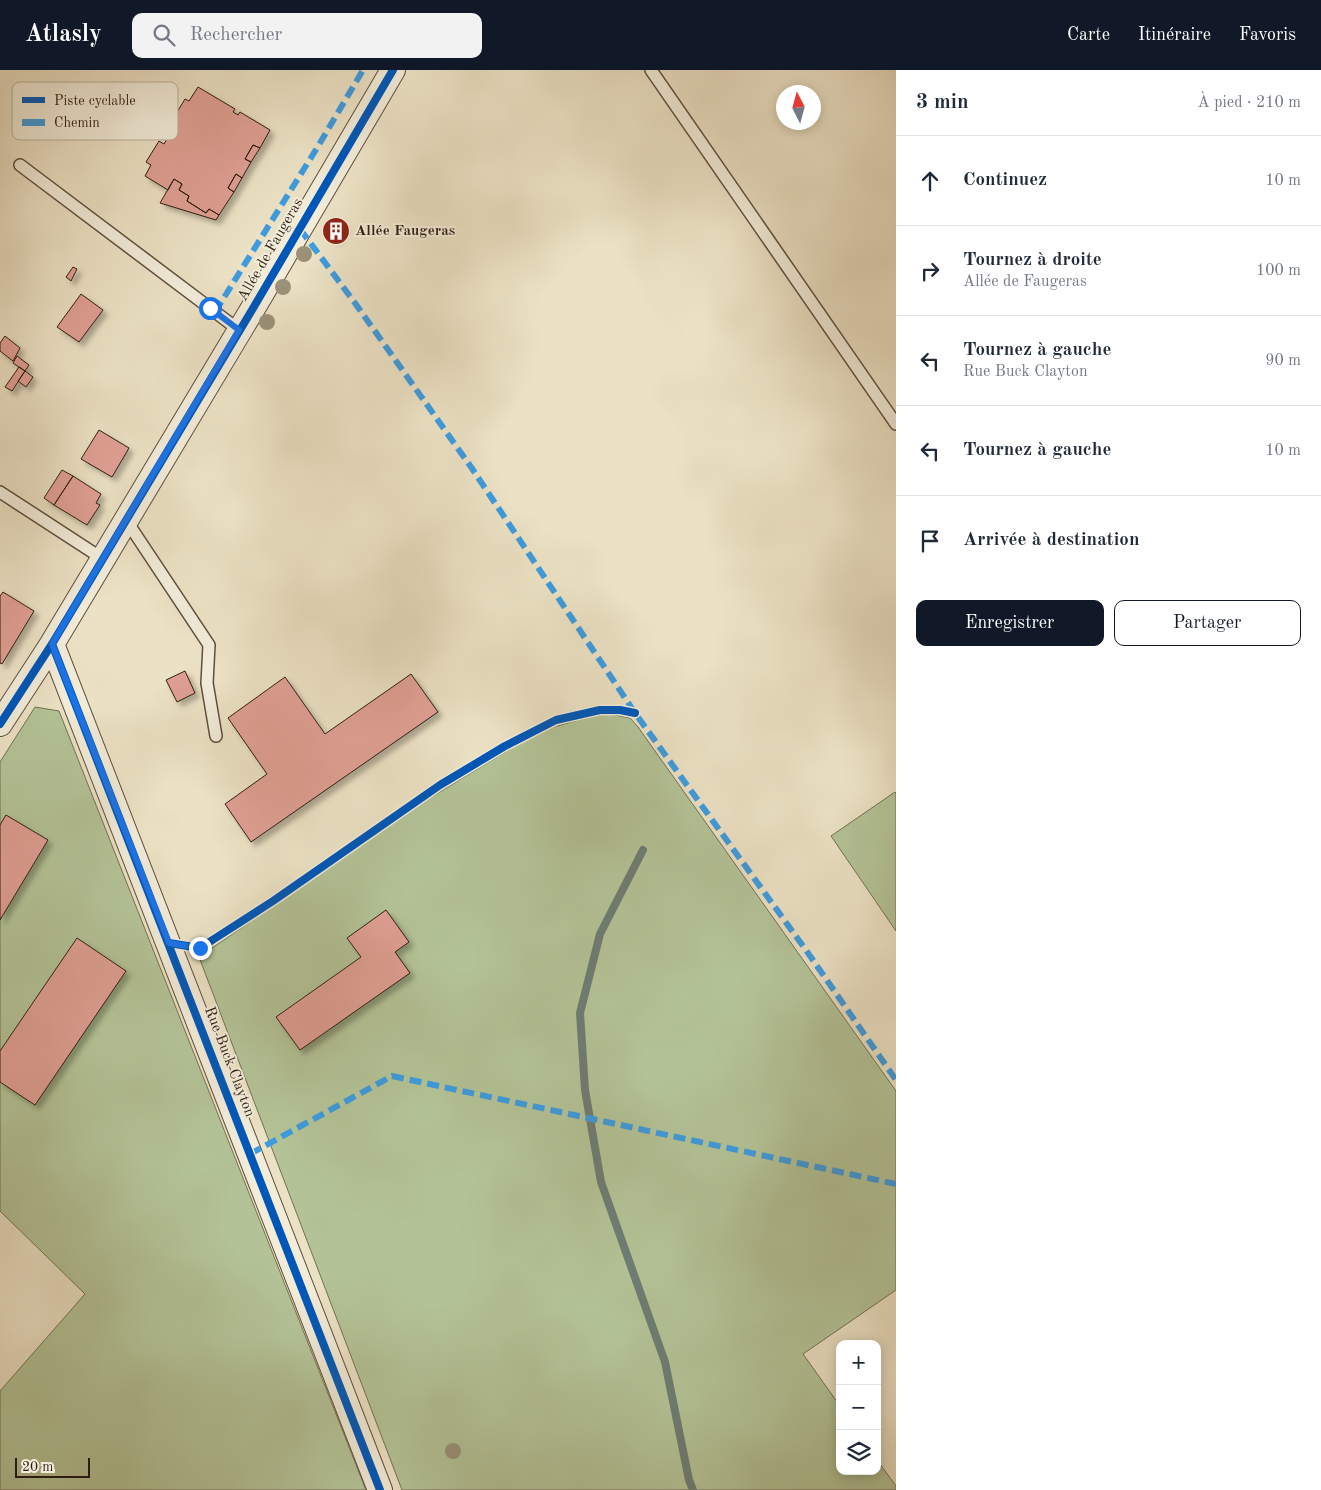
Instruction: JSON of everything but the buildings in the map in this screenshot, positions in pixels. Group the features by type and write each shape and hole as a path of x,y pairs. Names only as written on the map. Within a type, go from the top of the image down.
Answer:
{"street":[{"name":"Allée de Faugeras","path":"0,724 52,644 393,70"},
{"name":"Rue Buck Clayton","path":"52,644 380,1490"}],"lane":[{"path":"651,70 896,424"},
{"path":"20,165 239,330"},
{"path":"0,492 103,559"},
{"path":"126,520 209,645 207,683 216,736"}],"path":[{"path":"169,943 200,948 273,901 440,785 505,746 556,720 600,710 620,710 634,713"}],"green space":[{"path":"35,707 59,711 366,1490 0,1490 0,1391 85,1294 0,1211 0,762"},
{"path":"610,714 630,718 638,727 896,1091 896,1290 803,1354 836,1400 836,1475 881,1475 881,1465 896,1486 896,1490 402,1490 199,957 430,798 515,746 554,727 595,715"},
{"path":"896,793 896,931 831,836"}],"waterway":[{"path":"643,850 600,934 580,1013 585,1090 601,1182 665,1362 689,1480 693,1490"}],"marked path":[{"path":"215,312 363,70"},
{"path":"300,229 471,467 635,713 808,953 896,1080"},
{"path":"250,1154 392,1076 896,1184"}],"cycle path":[{"path":"0,724 52,644 393,70"},
{"path":"52,644 380,1490"},
{"path":"169,943 200,948 273,901 440,785 505,746 556,720 600,710 620,710 635,713"}],"place":[{"name":"Allée Faugeras","path":"336,231"}],"route":[{"path":"200,948 169,943 52,644 239,330 210,308"}]}
